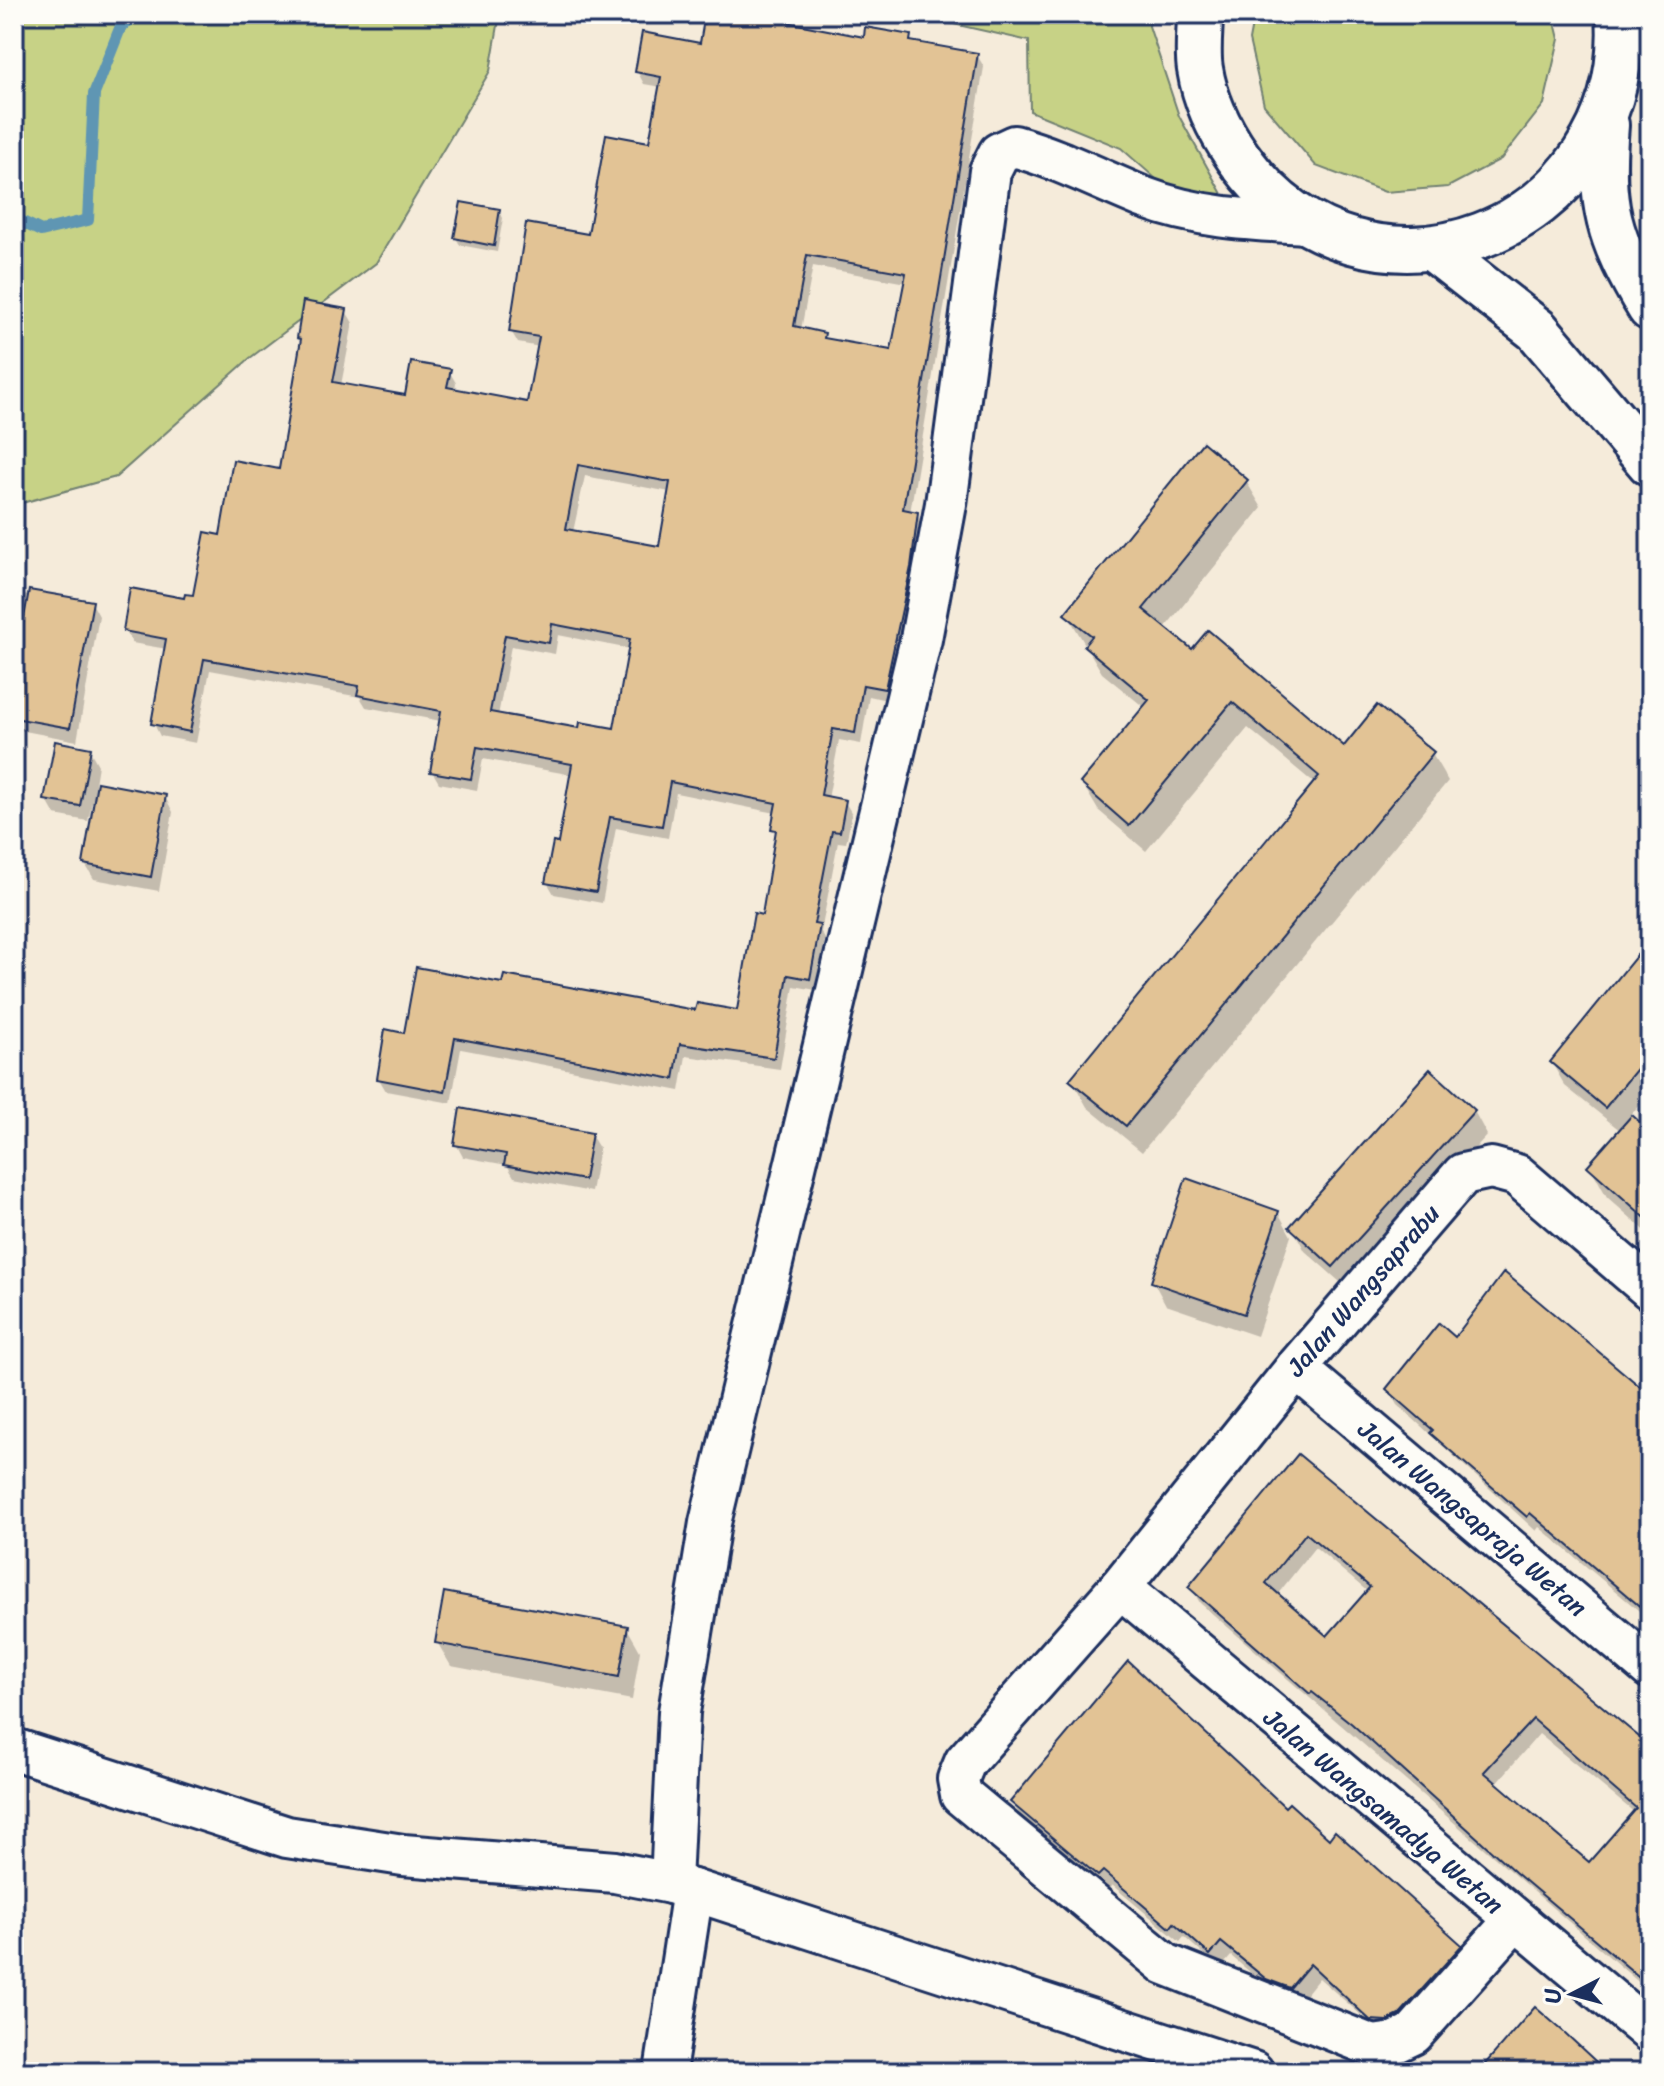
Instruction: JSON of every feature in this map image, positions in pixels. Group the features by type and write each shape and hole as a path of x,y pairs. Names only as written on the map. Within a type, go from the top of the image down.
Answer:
{"main road":[{"path":"1200,14 1200,68 1219,130 1256,182 1307,223 1368,245 1432,248 1487,235 1537,208 1577,168 1607,118"},
{"path":"1619,14 1622,53 1607,118 1602,178 1607,218 1623,264 1650,308"},
{"path":"1432,248 1537,330 1650,463"}],"street":[{"path":"665,2072 682,1887 679,1712 710,1523 921,639 946,504 990,171 999,153 1014,146 1059,159 1145,198 1203,215 1307,223"},
{"name":"Jalan Wangsaprabu","path":"1514,1921 1413,2034 1394,2043 1373,2046 1165,1964 961,1795 958,1779 965,1762 1120,1587 1296,1368 1463,1174 1491,1168 1517,1175 1650,1289"},
{"name":"Jalan Wangsapraja Wetan","path":"1296,1368 1650,1668"},
{"name":"Jalan Wangsamadya Wetan","path":"1120,1587 1514,1921 1650,2032"},
{"path":"14,1749 287,1837 403,1855 615,1872 682,1887 1153,2055 1253,2072"}],"green space":[{"path":"14,14 500,14 490,71 376,263 250,358 116,477 22,503 14,508"},
{"path":"909,14 1152,14 1149,26 1179,116 1222,194 1203,201 1164,186 1121,148 1030,111 1029,41"},
{"path":"1254,14 1553,14 1559,39 1544,104 1501,159 1448,187 1385,192 1316,166 1264,105 1249,40"}],"building":[{"path":"705,14 772,14 771,19 864,37 865,27 911,35 910,41 978,53 903,509 918,512 911,567 885,689 863,685 855,733 833,729 821,795 846,800 840,832 832,831 814,924 820,925 810,979 788,975 774,1058 680,1044 674,1079 455,1038 445,1092 377,1079 385,1029 404,1033 416,967 502,983 504,975 695,1010 697,1003 737,1010 754,913 762,915 776,830 771,829 776,803 670,782 662,826 610,817 596,892 545,883 553,842 558,843 572,764 477,747 471,779 430,772 441,711 357,695 359,686 204,659 190,732 151,724 166,639 123,631 130,588 184,598 185,594 193,595 205,532 220,535 233,460 279,469 301,339 297,338 303,301 347,309 333,382 405,395 411,362 451,369 447,387 527,402 539,337 509,332 526,223 588,234 606,134 649,142 661,77 635,72 642,32 700,43","holes":["807,255 906,273 891,350 824,338 825,333 794,326","578,465 670,482 659,546 566,529","552,624 630,639 614,728 580,722 579,728 490,712 505,635 549,643"]},
{"path":"461,202 500,209 494,246 454,238"},
{"path":"1203,442 1248,480 1143,609 1192,649 1208,630 1344,746 1377,705 1434,752 1126,1126 1069,1080 1319,776 1232,702 1129,826 1080,783 1149,700 1084,646 1092,636 1064,614"},
{"path":"29,590 93,601 70,728 14,718 14,674"},
{"path":"55,741 91,748 80,806 44,800"},
{"path":"97,782 166,795 151,877 83,864"},
{"path":"1650,939 1650,1053 1605,1108 1550,1062"},
{"path":"1430,1069 1475,1110 1333,1267 1289,1227"},
{"path":"460,1108 592,1133 584,1180 504,1165 506,1154 454,1145"},
{"path":"1632,1115 1650,1131 1650,1222 1587,1166"},
{"path":"1186,1178 1279,1211 1244,1314 1151,1282"},
{"path":"1504,1272 1650,1395 1650,1615 1530,1513 1527,1517 1430,1433 1433,1430 1386,1389 1439,1323 1455,1337"},
{"path":"1298,1454 1650,1746 1650,1986 1515,1872 1352,1724 1312,1692 1310,1694 1188,1587","holes":["1306,1533 1370,1587 1327,1636 1266,1583","1533,1719 1636,1808 1589,1862 1484,1772"]},
{"path":"444,1592 628,1626 619,1677 435,1643"},
{"path":"1128,1661 1285,1807 1289,1803 1329,1839 1335,1831 1462,1945 1399,2015 1387,2021 1370,2020 1310,1964 1290,1988 1266,1979 1221,1942 1210,1955 1174,1923 1170,1928 1103,1871 1098,1876 1010,1802"},
{"path":"1535,2007 1564,2032 1607,2072 1478,2072"}],"waterway":[{"path":"14,218 41,231 88,220 94,94 121,26 141,14"}]}
